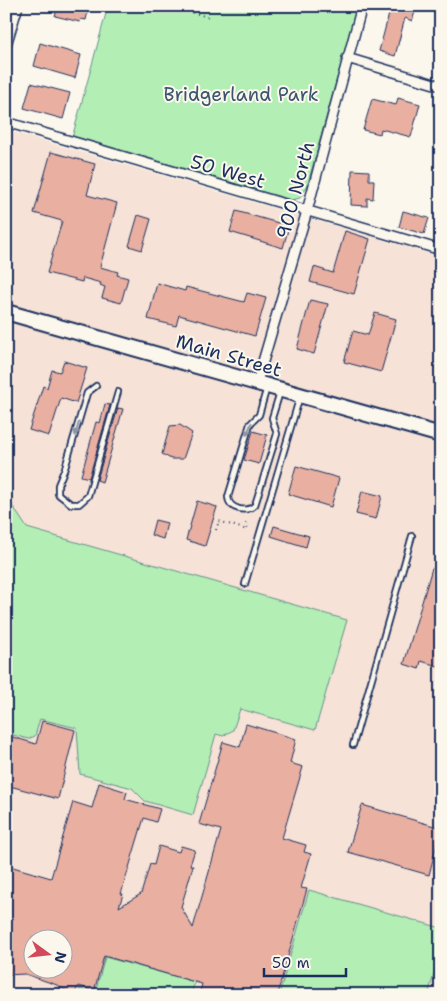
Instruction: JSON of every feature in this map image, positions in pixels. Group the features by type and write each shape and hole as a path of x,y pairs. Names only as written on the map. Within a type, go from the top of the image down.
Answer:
{"main road":[{"name":"Main Street","path":"6,312 441,435"}],"street":[{"path":"6,45 8,32 18,6"},
{"name":"900 North","path":"268,386 307,211 362,6"},
{"path":"347,58 441,86"},
{"name":"50 West","path":"6,122 441,250"}],"lane":[{"path":"96,386 87,393 65,468 58,485 58,494 70,504 79,504 88,496 118,392"},
{"path":"268,386 272,418 277,434 256,505 251,509 232,506 228,502 228,497 250,424 259,415 268,386"},
{"path":"245,584 300,395"},
{"path":"353,745 412,536"}],"path":[{"path":"180,6 184,10 208,17"},
{"path":"216,530 219,521 246,530 246,522"}],"shaded area":[{"path":"6,130 441,257 441,958 431,995 6,995"}],"green space":[{"name":"Bridgerland Park","path":"108,6 357,6 307,187 300,198 292,200 72,138"},
{"path":"6,496 27,528 347,620 315,730 240,709 233,730 223,736 216,734 193,815 145,801 132,788 80,774 77,728 40,719 35,736 28,739 6,733"},
{"path":"309,890 441,928 441,950 428,995 279,995"},
{"path":"105,957 195,982 191,995 77,995 80,989 95,993"}],"building":[{"path":"58,6 89,6 86,20 81,19 80,22 55,16"},
{"path":"373,6 417,6 412,21 405,18 395,56 379,51 389,14 373,8"},
{"path":"40,43 81,55 75,78 34,66"},
{"path":"31,83 70,93 63,119 24,108"},
{"path":"398,98 420,104 411,137 381,129 380,134 363,130 372,99 396,105"},
{"path":"51,152 95,164 87,195 117,203 100,267 118,272 117,275 128,278 121,303 102,298 105,287 100,285 101,283 83,278 82,282 47,273 62,221 34,213"},
{"path":"352,170 369,171 369,180 374,180 373,199 367,198 367,206 351,205"},
{"path":"236,211 289,226 283,248 230,232"},
{"path":"403,211 429,218 424,234 399,227"},
{"path":"138,215 151,219 142,250 129,246"},
{"path":"345,231 370,239 354,294 310,282 314,267 333,273"},
{"path":"157,283 185,291 186,287 244,302 247,293 266,298 255,336 179,315 176,326 148,319"},
{"path":"310,300 328,304 314,354 297,349"},
{"path":"375,313 396,319 381,372 344,362 353,331 368,335"},
{"path":"64,361 87,368 76,403 61,398 49,436 29,430 43,386 47,388 52,370 60,372"},
{"path":"105,404 110,405 89,478 81,476 96,422 100,423"},
{"path":"118,408 123,409 102,482 97,480"},
{"path":"180,425 192,433 183,459 171,459 162,454 170,426"},
{"path":"253,431 267,435 259,464 244,460"},
{"path":"296,466 339,478 331,507 288,494"},
{"path":"362,491 382,496 376,519 356,514"},
{"path":"197,501 217,507 205,546 186,540"},
{"path":"155,520 167,523 163,539 151,535"},
{"path":"274,526 309,536 306,547 271,536"},
{"path":"432,568 441,571 441,667 421,661 419,669 404,664"},
{"path":"42,721 75,730 58,799 6,785 6,735 36,744"},
{"path":"246,724 296,739 290,763 303,767 282,838 306,845 304,852 311,854 301,888 307,889 277,995 199,995 202,984 104,956 94,991 79,986 73,995 57,985 37,978 72,978 72,928 22,928 22,974 6,975 6,865 51,878 73,802 92,808 99,783 127,792 125,799 160,809 156,822 144,818 121,894 123,894 119,907 141,894 150,864 154,865 159,846 179,852 181,846 195,850 190,865 193,866 181,907 193,928 221,830 199,824 223,742 240,747"},
{"path":"362,805 441,828 429,875 348,852"}]}
